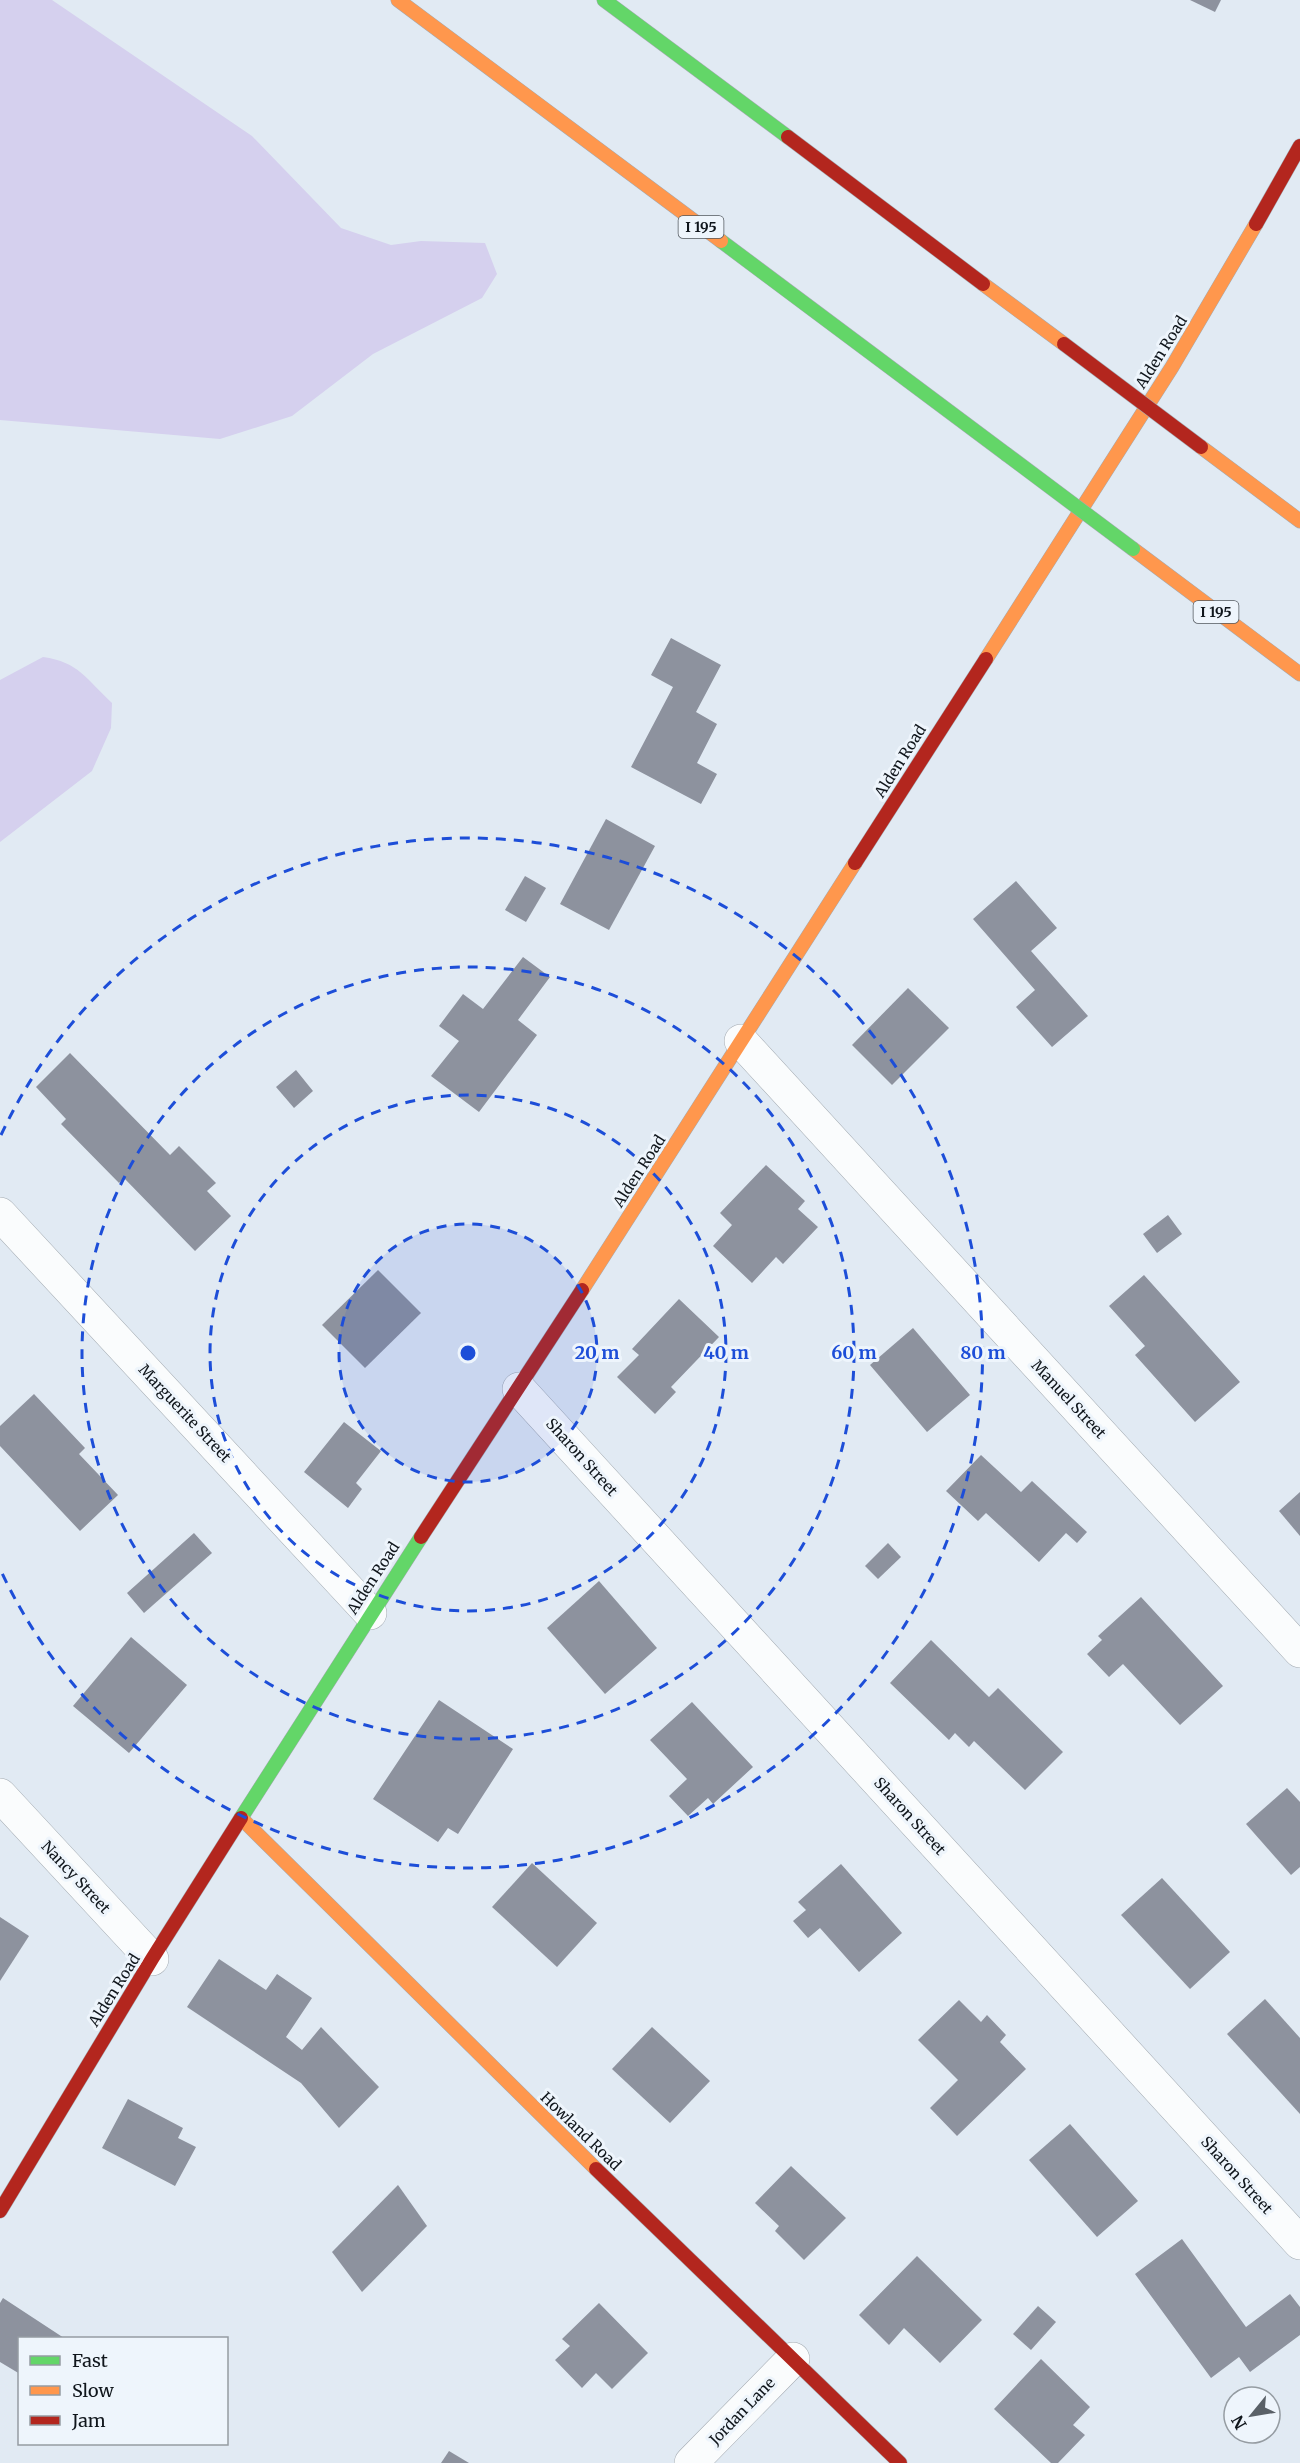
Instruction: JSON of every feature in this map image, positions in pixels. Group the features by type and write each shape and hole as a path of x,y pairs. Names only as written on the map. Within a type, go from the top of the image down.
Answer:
{"main road":[{"name":"I 195","path":"398,0 1300,674"},
{"path":"604,0 1300,521"},
{"name":"Alden Road","path":"0,2211 152,1959 370,1613 519,1389 1172,367 1216,295 1300,146"},
{"name":"Howland Road","path":"242,1819 401,1978 900,2463"}],"street":[{"name":"Manuel Street","path":"741,1041 1300,1651"},
{"name":"Marguerite Street","path":"0,1214 370,1613"},
{"name":"Sharon Street","path":"519,1389 1300,2243"},
{"name":"Nancy Street","path":"0,1795 152,1959"},
{"name":"Jordan Lane","path":"691,2463 793,2359"}],"shaded area":[{"path":"0,0 52,0 252,136 341,228 391,245 421,241 485,243 497,274 482,298 373,354 292,416 220,439 0,420"},
{"path":"43,657 74,667 112,703 111,728 92,771 0,842 0,680"}],"building":[{"path":"1190,0 1221,0 1215,12"},
{"path":"671,638 721,665 696,712 717,724 697,763 717,774 701,804 631,767 673,687 651,675"},
{"path":"606,819 655,846 609,930 560,904"},
{"path":"525,876 546,888 526,922 505,910"},
{"path":"1016,881 1057,928 1031,951 1088,1016 1052,1047 1016,1007 1035,990 973,919"},
{"path":"523,957 550,977 518,1020 537,1035 479,1112 431,1076 459,1041 439,1026 463,994 483,1009"},
{"path":"908,988 949,1028 892,1085 852,1045"},
{"path":"70,1053 170,1155 179,1146 216,1183 207,1191 231,1216 195,1251 124,1178 119,1183 61,1124 66,1119 36,1087"},
{"path":"296,1070 313,1091 294,1108 276,1087"},
{"path":"766,1165 805,1201 798,1209 818,1227 783,1264 776,1257 752,1283 713,1246 732,1225 720,1213"},
{"path":"1168,1215 1182,1234 1157,1253 1143,1234"},
{"path":"378,1270 421,1313 365,1368 322,1325"},
{"path":"1144,1275 1240,1382 1195,1422 1135,1355 1145,1346 1109,1306"},
{"path":"679,1299 719,1337 671,1387 676,1392 655,1414 617,1377 639,1355 632,1349"},
{"path":"913,1328 970,1395 927,1432 870,1365"},
{"path":"34,1394 85,1448 79,1454 118,1495 80,1531 0,1446 0,1426"},
{"path":"344,1422 381,1451 356,1483 362,1489 348,1508 304,1472"},
{"path":"981,1455 1021,1492 1032,1481 1087,1532 1077,1543 1066,1533 1039,1562 986,1513 978,1521 946,1491"},
{"path":"1300,1492 1300,1536 1279,1511"},
{"path":"194,1533 212,1553 144,1613 127,1593"},
{"path":"888,1543 901,1557 878,1579 865,1566"},
{"path":"599,1581 657,1648 605,1694 547,1628"},
{"path":"1141,1597 1223,1686 1180,1725 1123,1664 1109,1677 1087,1654 1102,1640 1098,1636"},
{"path":"131,1637 187,1685 129,1753 73,1706"},
{"path":"931,1640 989,1697 998,1688 1063,1752 1025,1790 974,1741 969,1747 955,1733 949,1740 890,1683"},
{"path":"439,1700 513,1749 458,1834 448,1828 438,1842 373,1799"},
{"path":"692,1702 753,1767 713,1804 708,1798 688,1816 669,1796 687,1779 650,1740"},
{"path":"1287,1788 1300,1802 1300,1867 1291,1875 1246,1824"},
{"path":"532,1863 597,1923 557,1967 492,1907"},
{"path":"841,1864 902,1933 859,1972 820,1928 808,1938 793,1921 806,1910 798,1902"},
{"path":"1162,1878 1230,1952 1190,1989 1121,1915"},
{"path":"0,1917 29,1936 0,1981"},
{"path":"219,1959 266,1990 277,1974 312,1998 286,2037 302,2050 321,2027 379,2087 339,2128 301,2083 187,2007"},
{"path":"1265,1999 1300,2038 1300,2114 1227,2034"},
{"path":"959,2000 981,2022 987,2015 1006,2035 1000,2042 1026,2069 957,2136 930,2108 958,2080 918,2040"},
{"path":"652,2027 710,2081 670,2123 612,2069"},
{"path":"128,2099 183,2128 178,2138 196,2147 175,2186 102,2148"},
{"path":"1070,2124 1138,2201 1097,2237 1029,2160"},
{"path":"791,2166 846,2218 804,2260 775,2231 779,2226 755,2203"},
{"path":"398,2185 427,2226 362,2292 332,2252"},
{"path":"1182,2239 1246,2327 1290,2294 1300,2307 1300,2335 1250,2372 1239,2357 1211,2378 1135,2274"},
{"path":"917,2256 982,2320 940,2363 904,2328 889,2345 859,2315"},
{"path":"3,2298 62,2337 18,2337 18,2373 0,2362 0,2303"},
{"path":"599,2303 648,2353 612,2389 596,2373 582,2388 555,2360 570,2346 562,2339"},
{"path":"1038,2306 1056,2322 1031,2350 1013,2334"},
{"path":"1041,2359 1090,2407 1073,2425 1085,2435 1058,2463 1051,2463 994,2409"},
{"path":"449,2451 469,2463 441,2463"}],"traffic: fast":[{"path":"604,0 788,137"},
{"path":"721,241 1006,454"},
{"path":"1006,454 1133,549"},
{"path":"241,1818 421,1537"}],"traffic: slow":[{"path":"398,0 721,241"},
{"path":"986,659 1172,367 1256,224"},
{"path":"983,284 1064,344"},
{"path":"1201,447 1300,521"},
{"path":"1133,549 1300,674"},
{"path":"582,1290 855,863"},
{"path":"242,1819 596,2169"}],"traffic: jam":[{"path":"788,137 983,284"},
{"path":"1256,224 1300,146"},
{"path":"1064,344 1201,447"},
{"path":"855,863 986,659"},
{"path":"421,1537 582,1290"},
{"path":"0,2211 152,1959 241,1818"},
{"path":"596,2169 900,2463"}]}
